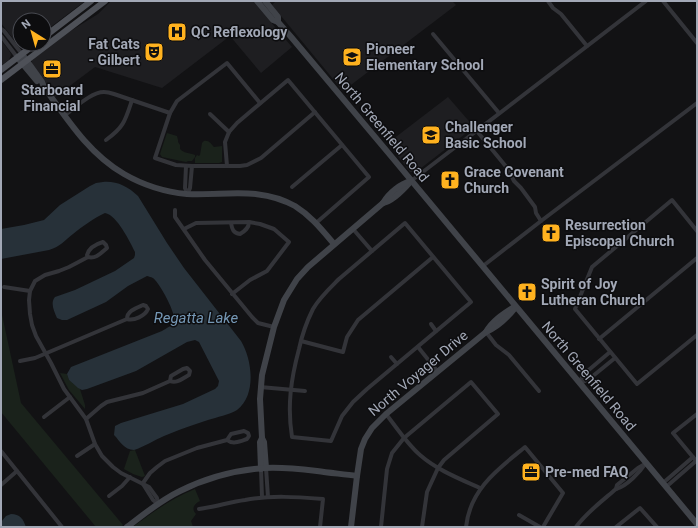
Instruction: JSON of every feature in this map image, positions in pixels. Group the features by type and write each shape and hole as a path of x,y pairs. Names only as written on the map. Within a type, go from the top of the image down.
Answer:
{"main road":[{"path":"52,31 91,1"},
{"path":"1,80 102,2"},
{"path":"1,70 25,52"}],"street":[{"path":"548,1 553,8 561,14 587,46"},
{"path":"262,497 264,442 262,438 260,387 274,327 284,300 297,279 312,263 383,203 387,197 403,183 411,181 646,1"},
{"path":"663,1 697,43"},
{"name":"North Greenfield Road","path":"261,2 278,17 278,22 697,524"},
{"path":"1,29 4,31 39,84 44,87 89,146 119,171 140,182 173,192 188,194 248,193 280,199 296,207 307,215 334,244"},
{"path":"433,34 499,113"},
{"path":"1,36 20,56"},
{"path":"260,103 226,63 177,101 170,113 155,158 176,165 186,166 227,166 248,164 261,158 315,112"},
{"path":"227,166 225,142 229,132 260,103 288,80 369,177 316,223"},
{"path":"65,115 90,97 100,92 110,93 170,113"},
{"path":"106,140 122,125 132,100"},
{"path":"483,266 697,103"},
{"path":"210,114 229,132"},
{"path":"476,130 508,169 514,181 535,207 536,213 541,221"},
{"path":"292,187 342,145"},
{"path":"186,166 185,188 188,194"},
{"path":"188,194 192,166"},
{"path":"697,230 672,200 592,267 575,309 637,384 697,336"},
{"path":"175,210 175,217 232,294 254,320 262,325 274,327"},
{"path":"184,229 196,223 249,222 274,229 289,242 267,271 250,280 232,294"},
{"path":"231,223 234,232 240,234 247,229 249,222"},
{"path":"405,223 471,302 366,389 342,416 331,441 292,437 290,418 293,374 308,320 321,298 339,279 372,251 405,223"},
{"path":"353,229 372,251"},
{"path":"88,256 89,250 103,242 106,244 107,248 97,256 90,258 88,256 69,267 41,277 35,282 30,291 29,300 32,325 36,336 64,389 78,406 86,419 95,444 102,456 113,467 149,487 157,498 158,504"},
{"path":"301,341 343,352 347,338 358,320 433,257"},
{"path":"599,339 697,258"},
{"path":"4,287 30,291"},
{"path":"20,361 35,358 127,319 132,320 146,313 148,309 143,305 130,312 127,319"},
{"name":"North Voyager Drive","path":"351,527 356,476 361,449 372,428 386,414 486,332 490,326 507,312 516,307"},
{"path":"431,324 436,331"},
{"path":"486,332 496,345 509,355 539,391"},
{"path":"418,347 438,372"},
{"path":"579,383 584,374 610,352"},
{"path":"391,357 397,364"},
{"path":"579,383 588,380 615,358"},
{"path":"86,419 107,402 143,394 170,381 177,381 189,375 190,371 187,368 183,369 171,376 170,381"},
{"path":"381,527 387,469 392,453 404,438 471,382 498,414 448,456 438,468 427,492 422,527"},
{"path":"260,387 305,391"},
{"path":"44,417 70,397"},
{"path":"386,414 404,438 420,455 438,468 480,488"},
{"path":"664,485 696,460 673,433 697,414"},
{"path":"143,484 150,473 165,461 197,448 227,440 234,443 247,439 249,436 248,433 244,431 231,434 228,436 227,440"},
{"path":"78,456 95,444"},
{"path":"466,527 470,507 480,488 495,471 525,447 563,493 542,527 519,515"},
{"path":"1,451 62,527"},
{"path":"578,527 588,513 616,489 617,485 646,463"},
{"path":"263,468 268,497"},
{"path":"127,527 158,504 179,491 204,481 231,473 263,468 299,469 356,476"},
{"path":"1,485 17,471"},
{"path":"109,496 122,486 130,477"},
{"path":"199,509 262,497 287,497 323,500 320,527"},
{"path":"616,527 640,508 657,527"}],"shaded area":[{"path":"1,1 85,1 52,26 52,12 12,12 12,37 1,23"},
{"path":"111,1 253,1 292,47 261,73 230,36 162,88 95,67 55,97 33,66 32,60 43,52 52,52 52,45 69,32 98,14"},
{"name":"Pioneer Elementary School","path":"276,1 452,1 456,5 343,91 272,5"},
{"path":"1,40 11,55 9,60 1,66"},
{"name":"Challenger Basic School","path":"448,97 474,127 416,172 410,172 388,143"},
{"path":"167,133 177,136 181,150 195,155 192,161 186,162 162,157 160,154"},
{"path":"204,141 209,142 214,147 222,146 222,162 195,163 195,158 197,155 200,155 202,143"},
{"path":"1,310 21,403 123,525 121,527 96,527 1,412"},
{"path":"60,373 67,374 69,380 80,389 85,409 69,390"},
{"path":"135,450 145,476 142,477 124,469 130,451"},
{"path":"195,489 200,501 194,507 196,514 191,521 193,527 133,527 171,501"}],"water":[{"name":"Regatta Lake","path":"103,182 113,182 122,185 130,189 138,196 184,268 241,341 248,357 250,367 251,377 248,395 237,410 227,415 179,430 134,450 125,447 114,435 115,426 183,404 215,389 218,386 219,381 199,342 195,340 187,342 136,371 87,389 82,390 78,388 69,380 67,374 71,367 162,331 171,326 174,321 173,312 168,300 158,283 153,278 147,276 128,286 106,302 67,320 57,318 53,304 55,297 75,290 115,271 134,258 135,252 123,230 110,215 105,213 89,222 62,244 56,247 49,250 1,259 1,229 44,220 60,205 90,186"},
{"path":"11,514 17,515 21,518 26,527 1,527 1,522 6,516"}],"place":[{"name":"QC Reflexology","path":"177,32"},
{"name":"Fat Cats - Gilbert","path":"154,52"},
{"name":"Pioneer Elementary School","path":"352,57"},
{"name":"Starboard Financial","path":"52,69"},
{"name":"Challenger Basic School","path":"431,135"},
{"name":"Grace Covenant Church","path":"450,180"},
{"name":"Resurrection Episcopal Church","path":"551,233"},
{"name":"Spirit of Joy Lutheran Church","path":"527,292"},
{"name":"Pre-med FAQ","path":"531,472"}]}
